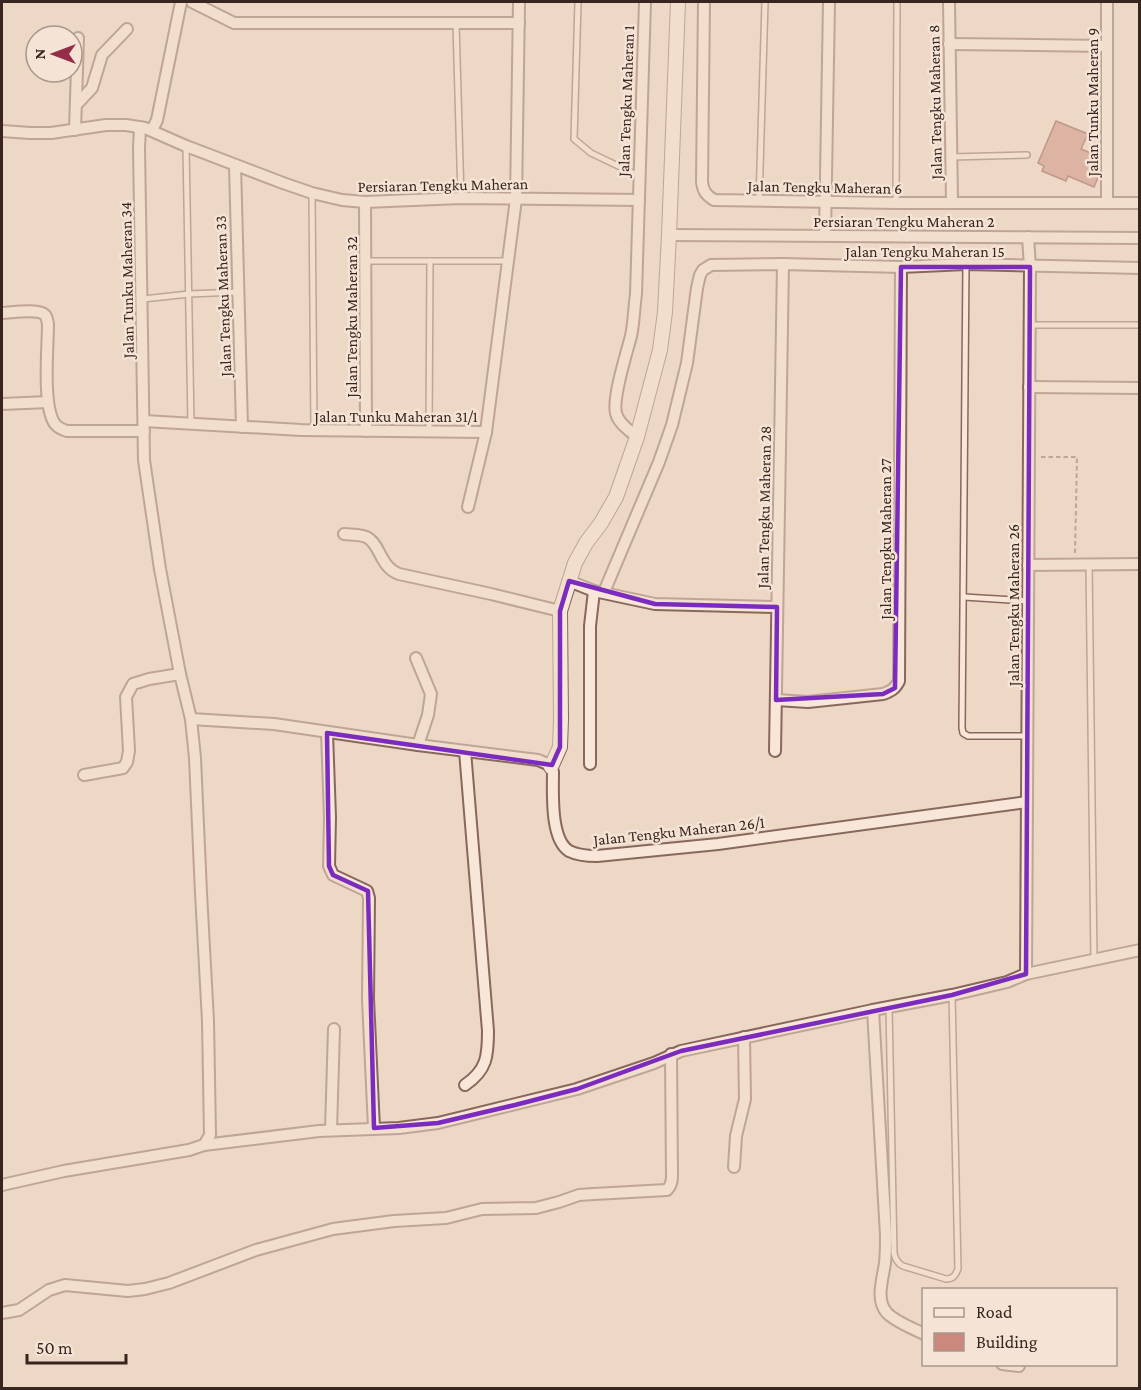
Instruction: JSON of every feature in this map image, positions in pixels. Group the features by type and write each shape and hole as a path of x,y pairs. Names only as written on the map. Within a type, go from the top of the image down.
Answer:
{"street":[{"path":"152,130 157,120 181,2"},
{"path":"192,2 234,23 519,23"},
{"name":"Jalan Tunku Maheran 31/1","path":"48,402 51,418 59,428 67,431 191,424 314,430 486,432 516,199 519,2"},
{"name":"Jalan Tengku Maheran 1","path":"637,437 616,415 615,405 632,333 636,294 645,2"},
{"path":"191,719 274,724 538,760 551,767 558,753 560,738 560,611 575,563 616,497 637,437 660,350 669,235 678,2"},
{"name":"Jalan Tengku Maheran 6","path":"704,2 702,182 703,190 714,200 1140,203"},
{"path":"825,236 829,2"},
{"name":"Jalan Tengku Maheran 8","path":"949,2 952,202"},
{"name":"Jalan Tunku Maheran 9","path":"1107,2 1107,203"},
{"path":"76,105 92,88 102,55 127,29"},
{"path":"949,44 1107,45"},
{"path":"75,130 77,84"},
{"name":"Persiaran Tengku Maheran","path":"2,131 30,133 105,125 140,127 235,165 335,199 364,202 461,198 639,200"},
{"name":"Jalan Tunku Maheran 34","path":"140,127 144,460 158,558 191,719 195,758 208,1022 210,1135 204,1145"},
{"name":"Jalan Tengku Maheran 33","path":"235,165 242,427"},
{"name":"Jalan Tengku Maheran 32","path":"364,202 366,431"},
{"name":"Persiaran Tengku Maheran 2","path":"669,235 1140,238"},
{"name":"Jalan Tengku Maheran 26","path":"1026,974 1030,267 1028,237"},
{"name":"Jalan Tengku Maheran 28","path":"775,751 783,264"},
{"name":"Jalan Tengku Maheran 15","path":"599,591 659,462 669,434 687,363 700,275 711,265 901,267 966,264 1140,268"},
{"name":"Jalan Tengku Maheran 27","path":"776,700 808,702 883,694 891,692 899,681 901,267"},
{"path":"2,313 36,311 47,316 48,324 48,402 2,404"},
{"path":"1029,387 1140,388"},
{"path":"468,507 486,432"},
{"path":"344,534 364,536 370,539 392,572 560,611"},
{"path":"1028,565 1140,564"},
{"path":"569,581 599,591 655,604 777,607"},
{"path":"590,764 590,627 599,591"},
{"path":"416,658 431,694 428,715 418,745"},
{"path":"84,775 123,768 127,762 129,751 126,697 133,684 149,678 180,674"},
{"path":"327,732 329,866 333,875 367,891 369,898 368,999 374,1128"},
{"path":"465,751 488,1031 486,1062 480,1072 465,1085"},
{"name":"Jalan Tengku Maheran 26/1","path":"551,767 558,839 568,850 585,856 718,844 1027,802"},
{"path":"2,1185 204,1145 331,1130 399,1128 438,1123 577,1089 654,1063 681,1051 952,995 1007,982 1026,974 1140,950"},
{"path":"873,1010 886,1235 881,1302 888,1315 922,1333"},
{"path":"331,1130 334,1029"},
{"path":"734,1167 736,1136 745,1099 744,1037"},
{"path":"2,1313 19,1310 59,1286 145,1290 256,1250 333,1229 394,1221 446,1218 482,1209 536,1208 579,1195 667,1190 672,1183 671,1054"}],"lane":[{"path":"578,2 574,139 591,153 639,176"},
{"path":"759,201 765,2"},
{"path":"896,203 897,2"},
{"path":"456,24 461,198"},
{"path":"186,146 191,424"},
{"path":"951,157 1027,155"},
{"path":"312,193 314,430"},
{"path":"365,261 508,261"},
{"path":"429,431 430,261"},
{"path":"966,264 962,728 963,733 968,736 1027,736"},
{"path":"142,299 238,292"},
{"path":"1029,325 1140,325"},
{"path":"1089,565 1094,960"},
{"path":"964,597 1028,601"},
{"path":"889,1007 895,1260 899,1264 951,1279 956,1276 958,1269 952,995"}],"path":[{"path":"1029,457 1077,457 1075,556"}],"highlighted area":[{"path":"901,267 1030,267 1026,974 952,995 681,1051 577,1089 515,1105 438,1123 374,1128 368,891 333,875 329,866 327,733 552,765 560,747 560,611 569,581 655,604 777,607 776,700 883,694 895,688"}],"building":[{"path":"1056,121 1088,134 1081,149 1098,156 1091,171 1099,175 1094,187 1068,176 1066,181 1042,171 1044,166 1038,163"}]}
